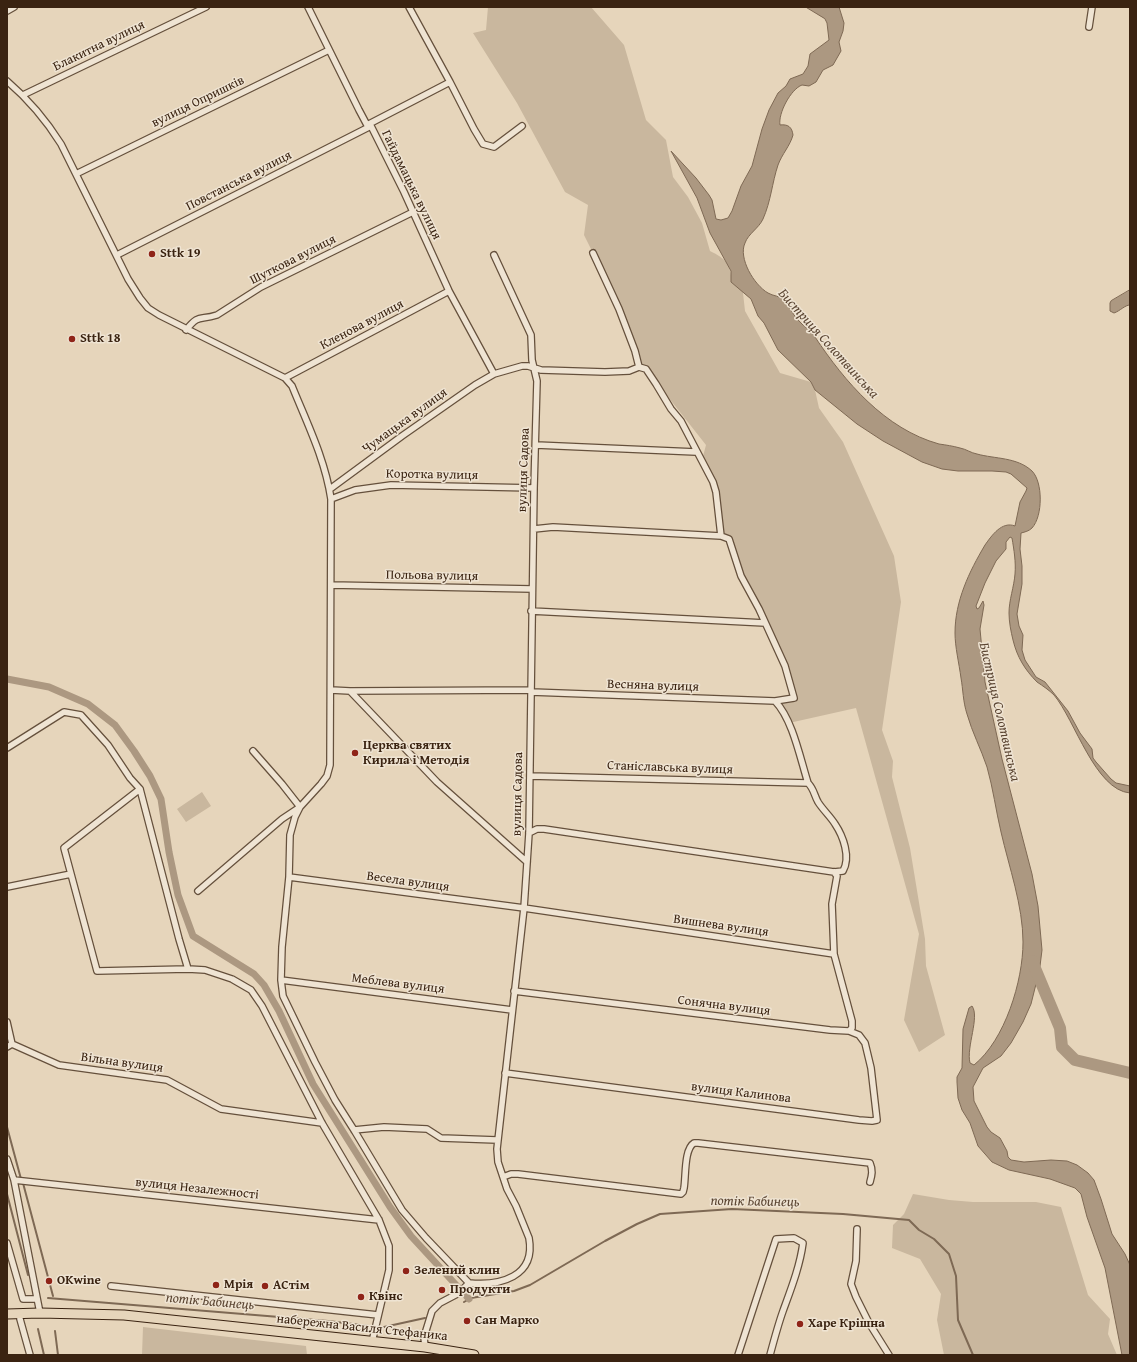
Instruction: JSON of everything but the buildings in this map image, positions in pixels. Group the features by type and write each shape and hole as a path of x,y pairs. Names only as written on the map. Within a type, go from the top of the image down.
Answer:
{"main road":[{"name":"набережна Василя Стефаника","path":"7,1314 40,1313 124,1315 425,1348 474,1355"}],"street":[{"path":"7,11 14,7"},
{"name":"Блакитна вулиця","path":"23,95 206,7"},
{"name":"Гайдамацька вулиця","path":"308,7 413,212 450,291 494,374"},
{"path":"409,7 483,144 494,147 522,126"},
{"path":"1089,27 1092,7"},
{"name":"вулиця Опришків","path":"76,174 329,50"},
{"path":"7,80 23,95 50,126 61,144 128,279 148,308 186,330 220,345 285,378 292,386 324,463 331,499 330,765 327,776 300,808 295,817 290,835 289,877 282,947 281,980 283,996 315,1062 335,1100 402,1210 467,1285 459,1294 440,1303 432,1311 424,1337 425,1348"},
{"name":"Повстанська вулиця","path":"117,255 450,82"},
{"name":"Шуткова вулиця","path":"186,330 195,320 217,315 261,287 413,212"},
{"path":"593,253 619,309 636,351 639,367 646,369 671,409 681,421 713,482 716,492 721,536"},
{"name":"вулиця Садова","path":"467,1285 509,1280 520,1272 528,1261 531,1246 498,1162 497,1140 524,908 529,833 531,611 537,381 534,368 531,335 494,255"},
{"name":"Кленова вулиця","path":"285,378 450,291"},
{"name":"Чумацька вулиця","path":"330,489 475,385 494,374 522,366 534,368 617,372 629,371 639,367"},
{"path":"536,445 696,452"},
{"name":"Коротка вулиця","path":"331,499 355,490 391,484 534,488"},
{"path":"531,611 765,623 741,576 729,539 721,536 553,527 534,529"},
{"name":"Польова вулиця","path":"331,585 532,589"},
{"name":"Весняна вулиця","path":"331,690 531,691 775,702 794,698 785,666 765,623"},
{"path":"350,691 437,782 527,862"},
{"path":"529,833 537,829 544,829 834,872 843,871 846,866 846,855 841,834 835,823 825,813 817,800 813,789 808,783 789,723 782,709 775,702"},
{"path":"7,748 64,712 81,715 108,745 130,778 140,789 188,969"},
{"path":"253,751 282,784 300,808"},
{"name":"Станіславська вулиця","path":"530,776 808,783"},
{"path":"140,789 64,848 97,971 205,970 232,979 251,990 262,1006 322,1123 379,1220 389,1246 389,1270 372,1342"},
{"path":"198,891 282,819 300,808"},
{"path":"834,872 837,876 832,904 834,954 852,1021 852,1028 849,1031"},
{"path":"7,887 71,874"},
{"name":"Весела вулиця","path":"289,877 524,908"},
{"name":"Вишнева вулиця","path":"524,908 834,954"},
{"name":"Меблева вулиця","path":"281,980 512,1010"},
{"name":"Сонячна вулиця","path":"514,991 822,1029 849,1031"},
{"path":"7,1022 10,1045"},
{"name":"вулиця Калинова","path":"505,1073 859,1120 877,1120 871,1068 865,1043 859,1035 849,1031"},
{"name":"Вільна вулиця","path":"10,1045 59,1065 167,1080 220,1109 322,1123"},
{"path":"354,1130 384,1127 427,1129 441,1138 497,1140"},
{"path":"503,1177 511,1174 518,1174 681,1194 684,1188 687,1159 690,1148 694,1143 698,1143 870,1163 872,1168 870,1182"},
{"path":"7,1158 14,1180 40,1313"},
{"name":"вулиця Незалежності","path":"14,1180 379,1220"},
{"path":"857,1229 856,1261 851,1284 869,1323 889,1355"},
{"path":"738,1355 776,1239 794,1238 803,1243 802,1251 770,1355"},
{"path":"7,1243 23,1300 38,1299"},
{"path":"111,1286 378,1315"},
{"path":"20,1319 30,1355"}],"shaded area":[{"path":"488,7 591,7 624,45 646,120 666,140 673,177 688,197 702,223 710,251 726,262 730,270 732,282 744,292 745,311 780,373 811,382 815,390 819,408 843,442 894,556 901,602 882,730 893,761 892,777 910,848 925,939 926,966 945,1035 919,1052 904,1020 919,934 856,708 789,723 775,701 794,698 790,682 729,539 721,536 716,492 702,460 706,445 646,369 639,367 638,361 593,253 584,235 588,205 565,192 517,103 473,33 486,30"},
{"path":"806,7 839,7 844,23 839,42 841,51 833,65 823,70 816,82 809,86 802,85 798,87 790,96 783,108 780,125 789,127 792,130 793,135 778,165 768,206 763,219 746,240 743,249 749,271 763,289 772,295 785,300 795,317 814,335 839,371 868,402 884,415 919,437 984,456 1006,459 1020,463 1026,466 1036,476 1040,491 1040,508 1036,523 1028,531 1021,533 1020,549 1022,584 1017,614 1019,626 1023,635 1022,650 1025,660 1036,677 1045,682 1068,711 1080,733 1092,749 1093,758 1096,762 1116,783 1130,786 1130,793 1118,789 1106,780 1087,752 1062,706 1054,695 1037,682 1019,658 1013,640 1009,620 1009,608 1015,570 1013,542 1012,538 1010,537 1006,542 1006,549 996,561 985,583 976,606 977,609 979,608 983,601 984,605 980,629 985,682 1002,759 1032,874 1038,906 1042,950 1040,966 1031,1004 1023,1022 1011,1043 1001,1056 983,1068 973,1087 974,1101 987,1127 991,1132 1000,1138 1007,1151 1008,1157 1011,1160 1024,1162 1051,1160 1067,1161 1077,1165 1088,1173 1094,1180 1112,1234 1130,1265 1130,1355 1122,1355 1105,1268 1087,1217 1081,1194 1075,1188 1050,1179 1009,1170 992,1162 978,1146 970,1123 962,1110 958,1098 957,1077 962,1068 963,1029 969,1008 972,1006 974,1011 974,1025 969,1056 970,1063 974,1065 995,1041 1010,1009 1020,974 1023,942 1021,915 989,775 985,760 969,721 965,705 955,633 957,610 968,576 985,545 994,533 1002,527 1006,525 1015,526 1020,502 1027,488 1011,474 1006,472 958,471 942,469 922,462 883,441 857,424 815,390 811,382 778,350 764,323 758,316 751,299 731,282 731,271 710,233 697,198 671,151 696,178 709,195 712,200 716,219 721,220 728,218 741,186 752,166 762,129 769,110 778,93 786,86 790,79 803,74 808,66 810,54 829,40 827,23 825,19"},
{"path":"1130,290 1130,305 1114,313 1110,311 1111,301"},
{"path":"202,792 211,806 186,822 177,809"},
{"path":"913,1194 949,1200 973,1202 1036,1202 1061,1207 1088,1295 1110,1319 1108,1334 1117,1355 944,1355 937,1320 941,1294 920,1259 892,1248 893,1225 904,1214"},
{"path":"143,1327 306,1346 307,1355 142,1355"}],"waterway":[{"path":"7,679 49,687 88,704 115,725 150,776 161,799 169,852 178,895 193,936 254,974 264,985 279,1011 313,1084 390,1207 411,1236 469,1299"},
{"name":"Бистриця Солотвинська","path":"1032,961 1060,1028 1062,1047 1075,1060 1130,1073"},
{"path":"7,1127 21,1179"},
{"path":"23,1183 53,1296"},
{"path":"7,1194 28,1275"},
{"name":"потік Бабинець","path":"464,1302 471,1298 514,1291 530,1285 605,1241 660,1214 732,1209 843,1214 909,1220 919,1230 934,1239 949,1254 956,1276 958,1320 973,1355"},
{"name":"потік Бабинець","path":"48,1298 328,1321 369,1326"},
{"name":"потік Бабинець","path":"384,1327 425,1318"},
{"path":"38,1329 44,1355"},
{"path":"55,1331 58,1355"}],"place":[{"name":"Sttk 19","path":"152,254"},
{"name":"Sttk 18","path":"72,339"},
{"name":"Церква святих Кирила і Методія","path":"355,753"},
{"name":"Зелений клин","path":"406,1271"},
{"name":"OKwine","path":"49,1281"},
{"name":"Мрія","path":"216,1285"},
{"name":"АСтім","path":"265,1286"},
{"name":"Продукти","path":"442,1290"},
{"name":"Квінс","path":"361,1297"},
{"name":"Сан Марко","path":"467,1321"},
{"name":"Харе Крішна","path":"800,1324"}]}
